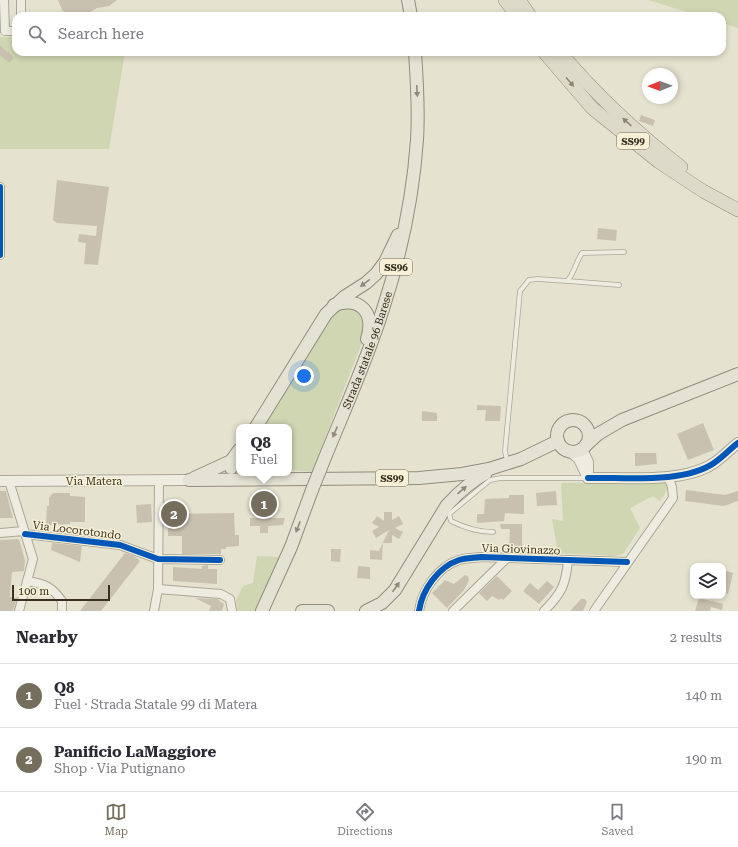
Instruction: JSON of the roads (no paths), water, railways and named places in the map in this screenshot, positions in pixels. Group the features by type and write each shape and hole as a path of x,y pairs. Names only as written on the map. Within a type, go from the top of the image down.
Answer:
{"highway":[{"path":"505,0 514,12"},
{"path":"519,0 527,12"},
{"name":"SS99","path":"547,56 592,108 659,162 703,191 738,210"},
{"name":"SS99","path":"564,56 619,115 649,143 690,174 738,201"}],"main road":[{"path":"408,0 410,12"},
{"name":"Strada statale 96 Barese","path":"262,611 291,546 383,311 396,266 407,219 417,139 418,107 415,56"},
{"path":"258,424 333,305 366,283 385,262 398,235 413,174"},
{"path":"333,305 344,302 355,303 364,309 369,318 370,328 349,398"},
{"path":"587,429 622,420 738,374"},
{"path":"574,420 579,422 587,429 589,437 572,448 558,431 564,423 574,420"},
{"path":"572,448 622,420"},
{"name":"SS99","path":"189,480 238,477 420,478 468,473 502,465 528,456 572,448"},
{"path":"189,480 231,461 236,454"},
{"path":"231,461 231,471 236,475"},
{"path":"366,611 382,603 395,590 441,515 458,493 474,480 502,465"},
{"path":"277,476 285,478"},
{"path":"302,611 328,611"}],"street":[{"path":"4,0 5,31 12,31"},
{"path":"21,0 21,12"},
{"path":"0,187 0,255"},
{"path":"572,448 588,478 668,476 696,471 714,463 738,443"},
{"path":"594,611 673,498 672,487 668,476"},
{"path":"154,611 158,590 159,480"},
{"name":"Via Matera","path":"5,481 189,480"},
{"path":"5,481 33,559 19,611"},
{"name":"Via Locorotondo","path":"0,533 24,532 120,545 158,559 220,560"},
{"name":"Via Giovinazzo","path":"419,611 422,595 438,574 459,560 481,558 627,562"},
{"path":"453,611 506,559"},
{"path":"544,611 559,596 565,583 568,560"},
{"path":"27,582 43,583 52,589 62,601 62,611"},
{"path":"158,590 221,594 230,599 232,611"}],"lane":[{"path":"567,281 572,277 575,263 582,252 624,252"},
{"path":"502,465 505,451 520,291 528,280 537,279 619,285"},
{"path":"493,532 478,532 464,528 450,521 449,514 490,480 501,478 588,478"}],"place":[{"name":"Q8","path":"264,504"},
{"name":"Panificio LaMaggiore","path":"174,514"}]}
